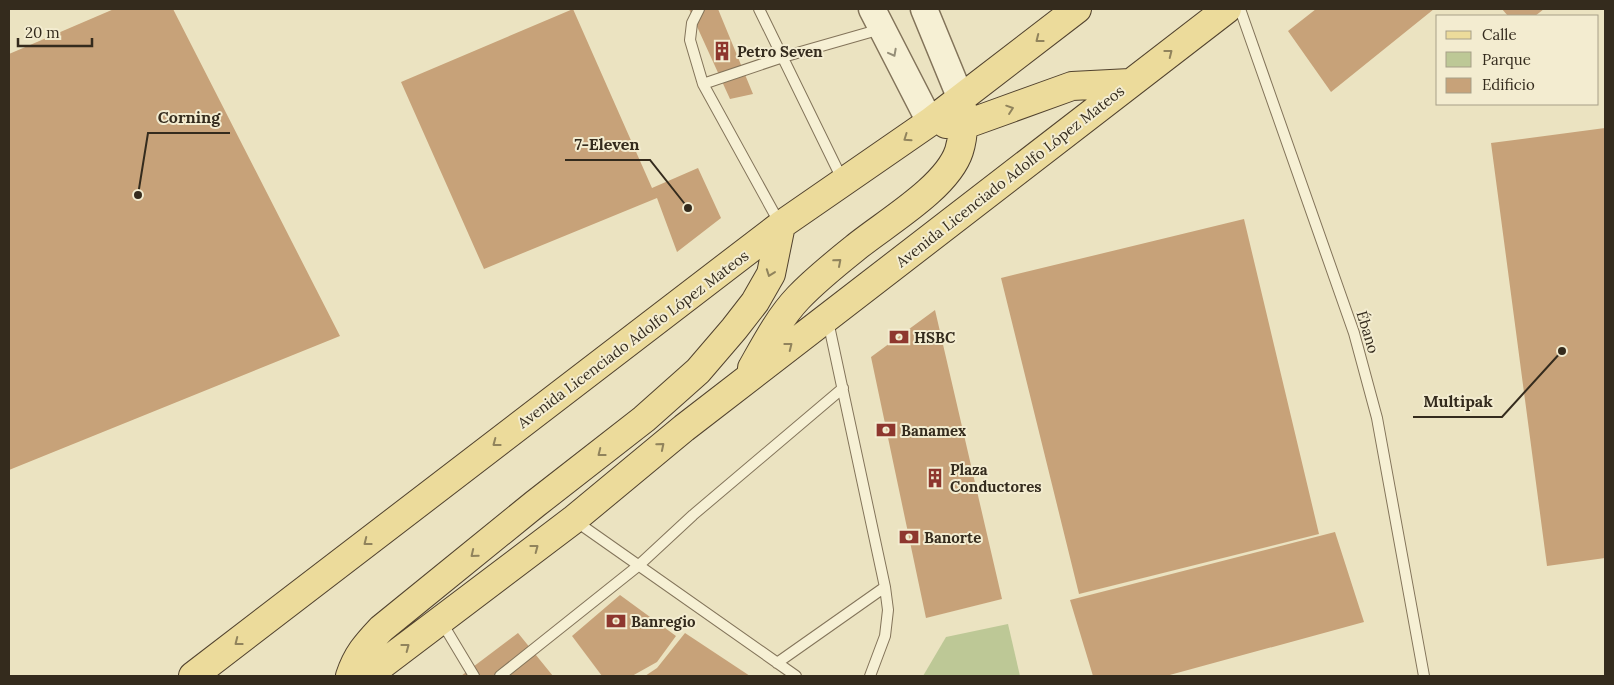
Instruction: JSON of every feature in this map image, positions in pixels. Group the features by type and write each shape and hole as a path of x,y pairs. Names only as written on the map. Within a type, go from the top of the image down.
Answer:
{"main road":[{"path":"743,382 768,340 797,299 854,248 916,202 942,179 953,165 959,152 963,112 1077,9"},
{"name":"Avenida Licenciado Adolfo López Mateos","path":"367,676 573,520 684,428 1227,9"},
{"path":"930,122 963,112 1072,86 1130,83"},
{"name":"Avenida Licenciado Adolfo López Mateos","path":"194,676 781,225 930,122"},
{"path":"350,676 355,662 364,647 381,629 535,504 644,419 698,371 734,329 754,302 771,274 781,225"}],"street":[{"path":"924,9 963,112"},
{"path":"877,19 930,122"}],"lane":[{"path":"699,9 692,23 690,40 703,84 781,225"},
{"path":"759,9 844,182"},
{"name":"Ébano","path":"1240,9 1357,343 1377,418 1424,676"},
{"path":"703,84 783,56 877,19"},
{"path":"827,317 885,587 888,610 884,636 870,676"},
{"path":"500,676 638,566 693,515 843,388"},
{"path":"573,520 796,676"},
{"path":"777,663 885,587"},
{"path":"440,620 474,676"}],"green space":[{"path":"1008,624 1020,676 923,676 946,637"}],"building":[{"path":"114,9 173,9 340,336 9,470 9,54"},
{"path":"573,9 652,188 698,168 721,218 677,252 657,198 484,269 401,82"},
{"name":"Petro Seven","path":"689,9 718,9 753,94 730,99"},
{"path":"1316,9 1434,9 1331,92 1288,31"},
{"path":"1502,9 1544,9 1536,15 1507,15"},
{"path":"1605,128 1605,558 1547,566 1491,143"},
{"path":"1244,219 1319,534 1079,594 1001,278"},
{"name":"Plaza Conductores","path":"935,310 1002,599 926,618 871,357"},
{"path":"1335,532 1364,622 1166,676 1093,676 1070,600"},
{"path":"620,595 676,636 657,662 632,676 602,676 572,636"},
{"path":"518,633 553,676 461,676"},
{"path":"685,633 750,676 645,676 657,668"}],"place":[{"name":"Petro Seven","path":"722,51"},
{"name":"Corning","path":"138,195"},
{"name":"7-Eleven","path":"688,208"},
{"name":"HSBC","path":"899,337"},
{"name":"Multipak","path":"1562,351"},
{"name":"Banamex","path":"886,430"},
{"name":"Plaza Conductores","path":"935,478"},
{"name":"Banorte","path":"909,537"},
{"name":"Banregio","path":"616,621"}]}
